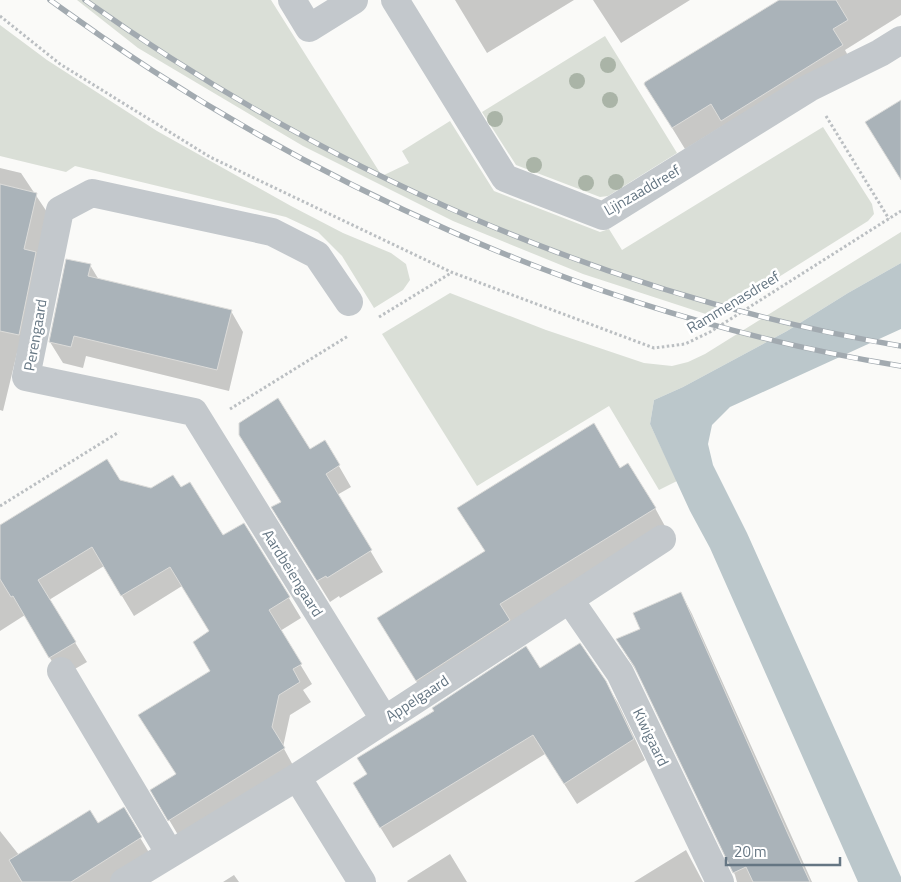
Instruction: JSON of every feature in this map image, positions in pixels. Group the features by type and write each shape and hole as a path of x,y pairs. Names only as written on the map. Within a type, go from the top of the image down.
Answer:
{"street":[{"path":"292,0 309,28 354,0"},
{"name":"Lijnzaaddreef","path":"395,0 505,178 603,216 809,88 880,53 901,40"},
{"name":"Perengaard","path":"202,426 194,412 26,377 60,210 92,193 272,232 317,255 349,302"},
{"name":"Aardbeiengaard","path":"202,426 384,720"},
{"name":"Appelgaard","path":"124,882 297,777 662,539"},
{"name":"Kiwigaard","path":"570,599 620,672 720,882"},
{"path":"61,671 170,854"},
{"path":"297,777 362,882"}],"path":[{"name":"Rammenasdreef","path":"0,16 60,64 210,157 451,272 654,348 685,344 710,332 901,211"},
{"path":"809,88 889,219"},
{"path":"376,318 451,272"},
{"path":"202,426 352,334"},
{"path":"0,506 126,428"}],"shaded area":[{"path":"77,0 271,0 382,176 409,163 402,151 450,121 494,191 600,232 609,229 622,250 823,127 872,204 874,214 868,221 715,317 583,274 453,221 303,146 138,48"},
{"path":"0,25 47,60 157,131 291,206 343,233 391,253 406,264 410,280 403,290 374,308 342,256 318,232 286,217 75,166 66,172 0,156"},
{"path":"605,36 677,153 608,196 600,197 516,165 482,112"},
{"path":"901,232 901,263 787,331 683,387 654,400 650,424 677,481 659,490 609,406 477,486 382,334 450,293 546,330 644,363 672,366 688,362 705,354"},
{"path":"901,263 901,329 730,407 712,425 708,444 713,465 747,533 901,877 901,882 858,882 710,548 690,511 650,424 654,400 683,387 787,331"}],"building":[{"path":"779,0 836,0 848,20 833,29 843,45 721,121 711,104 672,128 644,84 645,82"},
{"path":"901,100 901,180 865,122"},
{"path":"0,184 37,193 24,249 36,252 19,335 0,331"},
{"path":"66,259 91,264 88,276 232,310 217,370 74,336 71,347 49,342"},
{"path":"278,398 310,449 325,440 340,465 326,474 372,550 327,578 326,576 317,581 271,507 281,502 239,435 239,423"},
{"path":"594,423 620,468 628,463 656,508 500,604 510,620 416,681 377,618 485,551 457,508"},
{"path":"107,459 120,480 151,488 173,475 181,487 190,482 223,535 244,523 290,597 269,610 302,664 293,669 300,682 279,695 272,727 285,748 168,821 150,790 176,774 138,715 210,671 193,642 209,631 170,567 121,596 92,547 38,580 76,642 49,658 13,596 11,597 0,579 0,525"},
{"path":"681,592 810,882 753,882 746,867 733,873 634,666 616,639 640,629 633,613"},
{"path":"580,643 606,681 634,739 564,784 533,735 380,828 353,783 367,774 357,758 434,711 432,708 526,646 540,668"},
{"path":"124,807 142,837 71,882 22,882 9,860 90,810 98,823"}],"railway":[{"path":"50,0 146,66 245,127 348,183 454,233 563,277 674,314 787,344 901,366"},
{"path":"85,0 177,62 273,119 372,172 474,219 578,260 684,295 792,324 901,346"}]}
